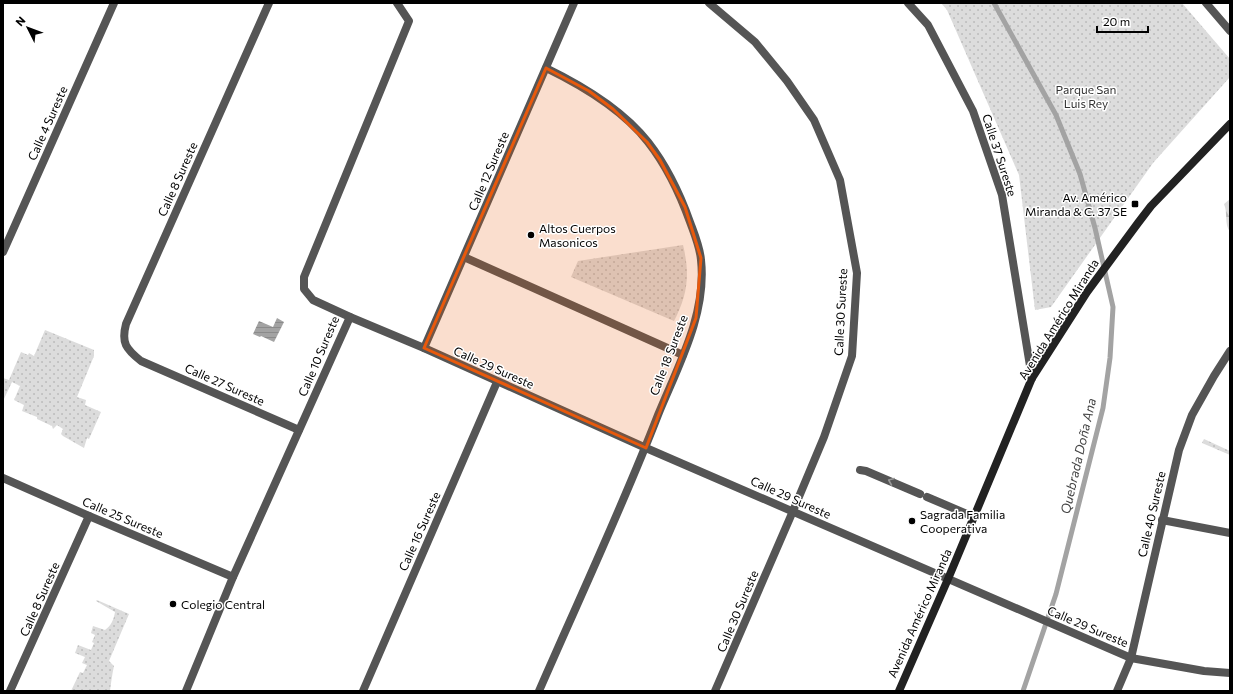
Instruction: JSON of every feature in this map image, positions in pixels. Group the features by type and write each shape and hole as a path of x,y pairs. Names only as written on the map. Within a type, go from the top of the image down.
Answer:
{"street":[{"name":"Calle 4 Sureste","path":"3,252 114,3"},
{"name":"Calle 8 Sureste","path":"141,361 126,346 124,340 126,324 269,3"},
{"name":"Calle 10 Sureste","path":"186,691 298,430 350,317 314,300 304,289 304,277 407,26 409,20 397,3"},
{"name":"Calle 12 Sureste","path":"424,348 574,3"},
{"name":"Calle 30 Sureste","path":"709,3 755,42 787,81 814,120 840,180 857,273 852,356 824,437 715,691"},
{"name":"Calle 37 Sureste","path":"908,3 928,25 973,112 1002,195 1032,378"},
{"path":"1206,3 1230,31"},
{"name":"Calle 18 Sureste","path":"539,691 646,448 683,355 696,318 701,281 701,258 694,233 682,202 660,160 648,142 632,125 589,91 568,78 546,68"},
{"name":"Avenida Américo Miranda","path":"899,691 948,580 1032,378 1087,292 1119,247 1151,206 1230,124"},
{"path":"464,258 683,355"},
{"name":"Calle 29 Sureste","path":"350,317 424,348 646,448 948,580 1131,658 1230,673"},
{"name":"Calle 40 Sureste","path":"1117,691 1131,658 1178,450 1192,416 1230,351"},
{"name":"Calle 27 Sureste","path":"141,361 298,430"},
{"name":"Calle 16 Sureste","path":"362,691 497,382"},
{"path":"860,470 866,470 974,517"},
{"name":"Calle 25 Sureste","path":"3,478 234,577"},
{"name":"Calle 8 Sureste","path":"10,691 89,516"},
{"path":"1162,520 1230,533"}],"highlighted area":[{"path":"546,68 589,91 613,109 647,142 660,160 685,207 701,258 696,318 646,448 424,348"}],"green space":[{"name":"Parque San Luis Rey","path":"941,3 1182,3 1230,59 1230,77 1153,163 1051,307 1035,310 1019,175 947,10"},
{"path":"1230,199 1230,232 1227,226 1224,204"},
{"path":"683,245 687,265 685,293 674,321 571,277 578,261"},
{"path":"45,330 94,350 94,356 77,397 86,400 85,405 101,412 89,439 87,438 84,448 63,436 61,434 63,429 57,425 53,429 52,426 37,419 37,417 22,411 24,405 14,400 20,386 12,382 3,401 3,378 9,380 21,352 28,355 29,353 34,356"},
{"path":"1204,439 1230,451 1230,455 1202,443"},
{"path":"97,600 129,614 109,661 114,666 110,691 71,691 80,672 83,673 87,665 82,663 85,657 75,653 78,645 91,650 95,635 91,633 93,626 105,630 111,624 114,617 115,612 96,601"}],"shaded area":[{"path":"277,318 284,322 274,342 253,334 259,321 273,327"}],"waterway":[{"name":"Quebrada Doña Ana","path":"994,3 1056,115 1080,174 1095,228 1113,307 1110,358 1103,408 1056,594 1023,691"}],"place":[{"name":"Av. Américo Miranda & C. 37 SE","path":"1135,204"},
{"name":"Altos Cuerpos Masonicos","path":"531,235"},
{"name":"Sagrada Familia Cooperativa","path":"912,521"},
{"name":"Colegio Central","path":"173,604"}]}
